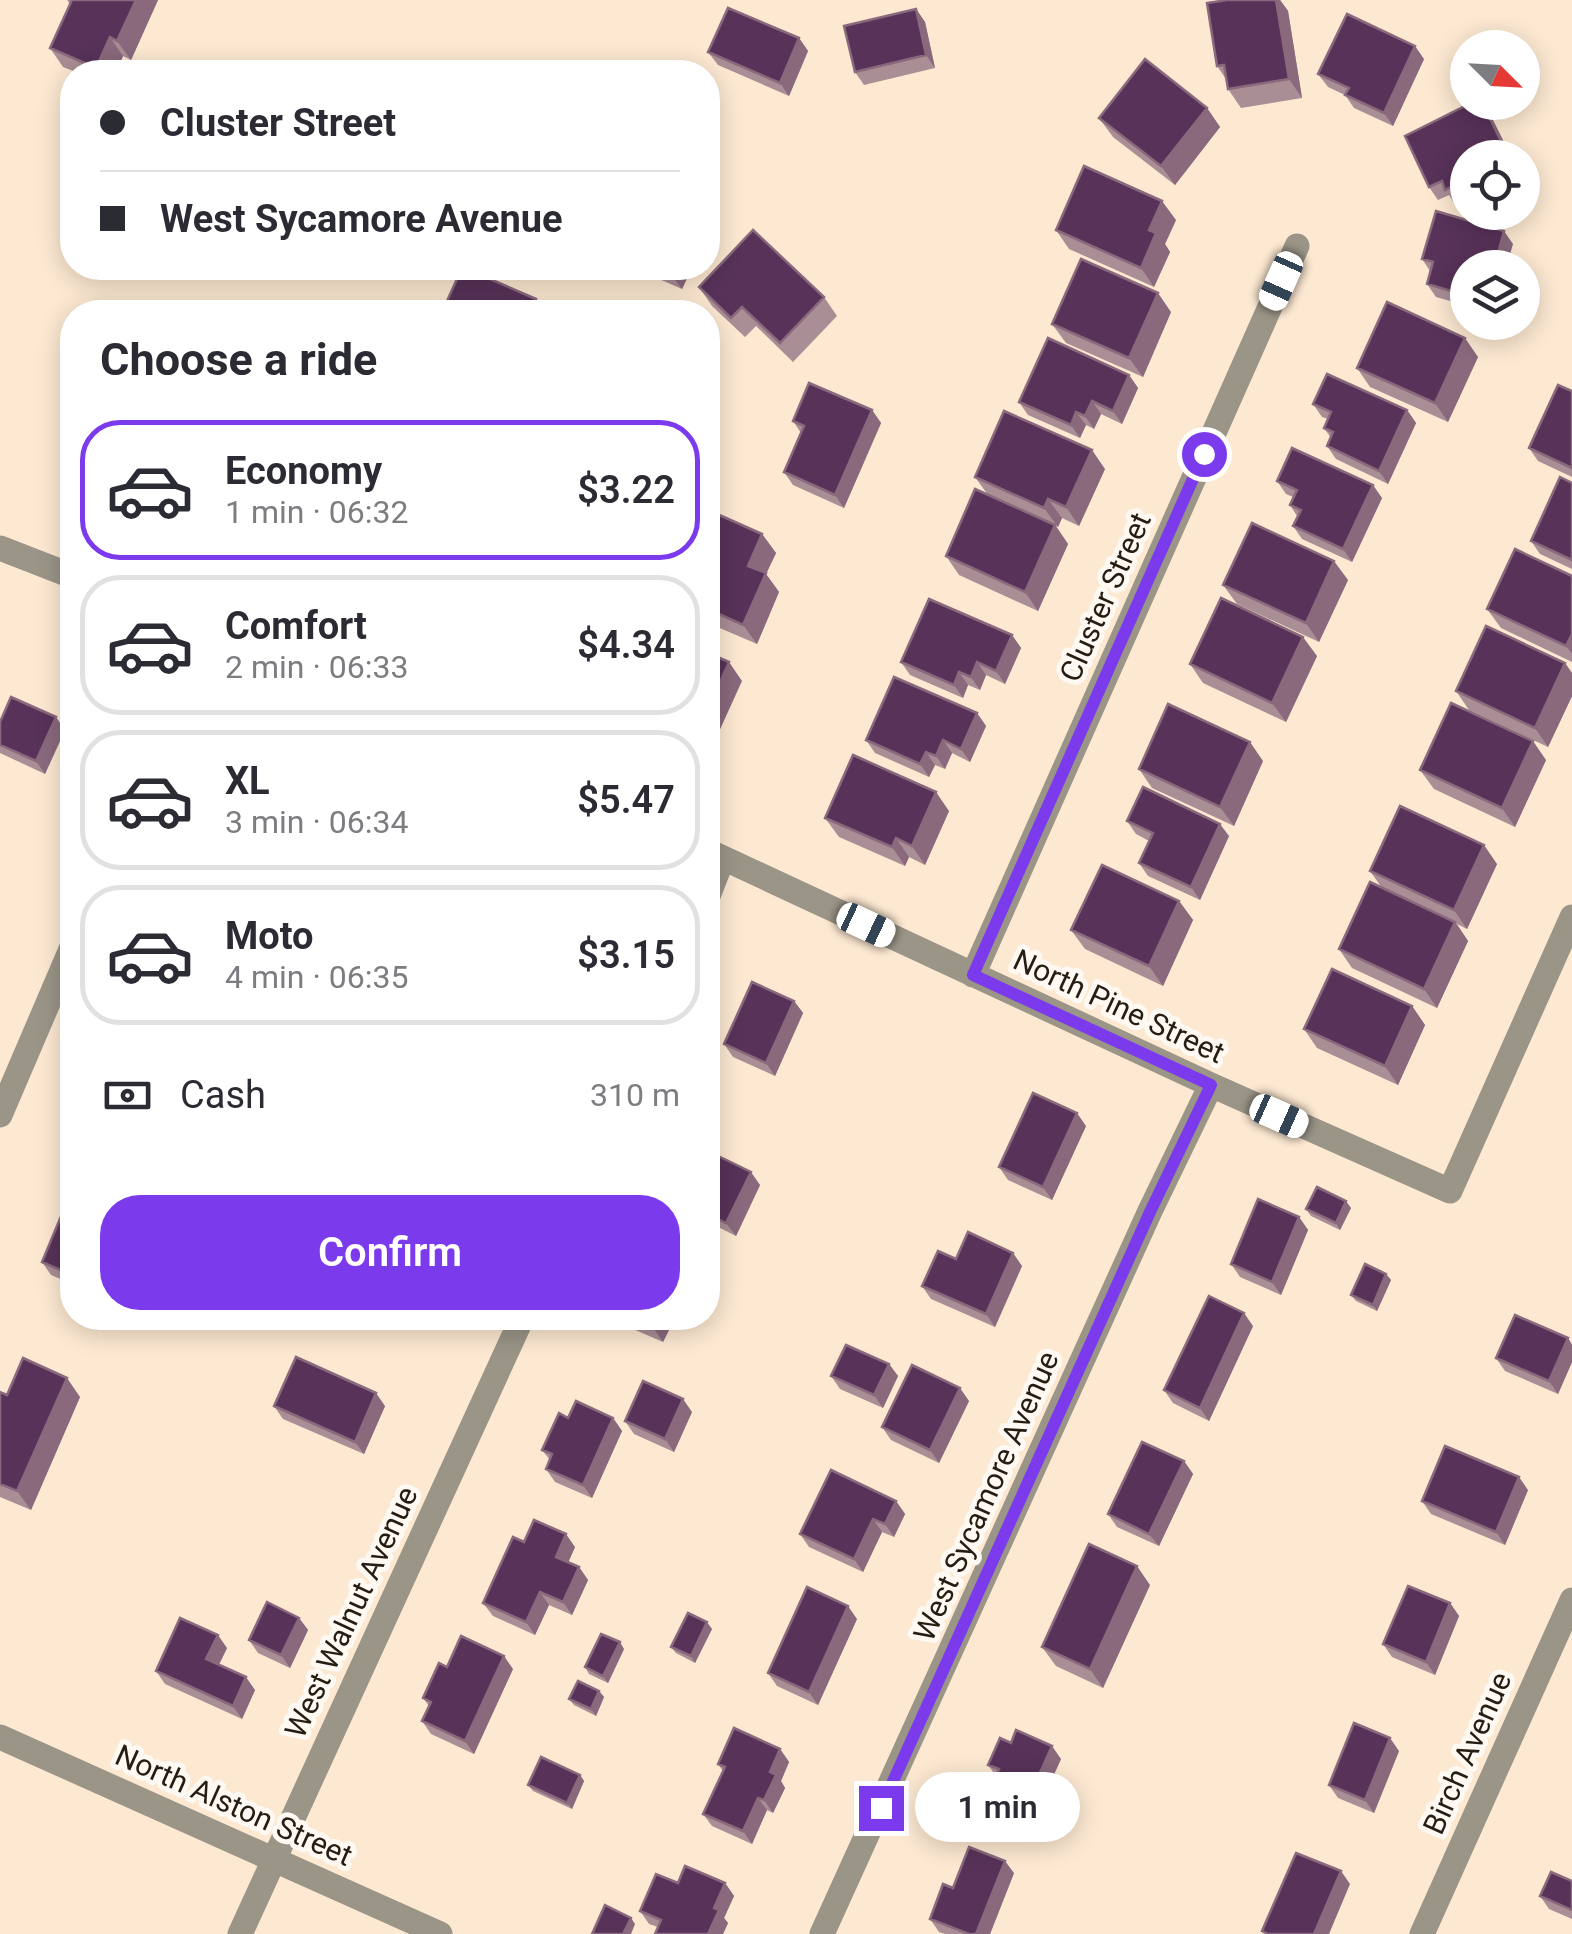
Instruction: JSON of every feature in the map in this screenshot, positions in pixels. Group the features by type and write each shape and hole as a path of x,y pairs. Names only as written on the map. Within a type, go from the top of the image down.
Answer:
{"street":[{"name":"Cluster Street","path":"973,975 1297,246"},
{"path":"0,548 60,571"},
{"name":"North Pine Street","path":"720,857 1450,1191 1572,917"},
{"path":"0,1115 60,975"},
{"name":"West Sycamore Avenue","path":"822,1934 1211,1085"},
{"name":"West Walnut Avenue","path":"240,1934 516,1330"},
{"name":"Birch Avenue","path":"1422,1934 1572,1600"},
{"name":"North Alston Street","path":"0,1737 440,1934"}],"building":[{"path":"72,0 136,0 117,41 110,37 100,60 78,60 50,48"},
{"path":"1276,0 1289,79 1228,89 1224,65 1217,66 1207,3"},
{"path":"728,8 799,38 780,83 708,52"},
{"path":"916,9 926,55 855,72 844,26"},
{"path":"1347,14 1415,46 1384,113 1345,95 1349,88 1318,74"},
{"path":"1145,59 1207,108 1161,166 1099,118"},
{"path":"1450,114 1450,120 1491,120 1500,140 1450,140 1450,188 1445,190 1442,181 1429,187 1405,136"},
{"path":"1084,166 1162,201 1149,230 1156,233 1141,268 1056,230"},
{"path":"1436,211 1450,215 1450,230 1504,231 1499,250 1450,250 1450,291 1427,284 1433,262 1422,259"},
{"path":"753,230 824,297 780,343 742,307 731,318 720,307 720,300 712,300 699,287 706,280 720,280 720,265"},
{"path":"1081,259 1158,293 1129,358 1052,324"},
{"path":"457,280 492,280 536,299 536,300 447,300"},
{"path":"1387,302 1450,331 1450,340 1464,340 1435,403 1357,368"},
{"path":"1048,338 1129,375 1113,411 1092,401 1085,416 1076,412 1071,425 1019,402"},
{"path":"1327,374 1407,410 1379,471 1327,446 1333,432 1324,428 1331,412 1313,404"},
{"path":"809,383 872,410 835,495 784,472 804,426 793,421"},
{"path":"1558,385 1572,391 1572,468 1529,448"},
{"path":"1004,411 1092,450 1066,507 1048,499 1044,508 975,477"},
{"path":"1292,448 1373,485 1343,549 1293,526 1301,510 1290,505 1297,490 1277,481"},
{"path":"1560,477 1572,483 1572,560 1531,541"},
{"path":"975,489 1055,525 1025,592 946,556"},
{"path":"720,515 762,534 748,566 766,573 743,625 720,614"},
{"path":"1252,523 1334,561 1306,623 1223,585"},
{"path":"1515,549 1572,576 1572,634 1566,646 1487,609"},
{"path":"1221,598 1303,637 1272,703 1190,664"},
{"path":"929,599 1012,635 996,671 977,662 971,677 959,672 954,685 901,662"},
{"path":"1486,626 1565,663 1535,728 1456,691"},
{"path":"720,658 729,662 720,683"},
{"path":"894,677 977,713 961,749 943,740 936,756 926,752 920,764 866,740"},
{"path":"11,697 56,717 36,761 0,745 0,722"},
{"path":"1451,703 1533,741 1502,808 1420,770"},
{"path":"1168,704 1250,742 1220,807 1139,769"},
{"path":"853,755 936,792 912,846 896,838 892,847 825,818"},
{"path":"1143,787 1220,824 1191,887 1139,863 1153,833 1127,821"},
{"path":"1400,806 1484,845 1454,910 1370,871"},
{"path":"1102,865 1179,901 1149,966 1071,930"},
{"path":"1370,882 1455,922 1424,989 1339,949"},
{"path":"1332,969 1412,1006 1385,1066 1304,1029"},
{"path":"752,982 794,1001 766,1063 724,1044"},
{"path":"1033,1093 1077,1113 1043,1187 999,1167"},
{"path":"720,1157 751,1172 726,1223 720,1220"},
{"path":"1317,1187 1346,1201 1336,1223 1306,1209"},
{"path":"1258,1199 1299,1217 1272,1282 1231,1264"},
{"path":"60,1219 60,1270 42,1262"},
{"path":"968,1232 1013,1253 986,1314 922,1286 938,1251 956,1259"},
{"path":"1365,1264 1386,1274 1373,1305 1351,1295"},
{"path":"1209,1296 1244,1313 1200,1408 1164,1390"},
{"path":"1515,1315 1568,1338 1549,1381 1496,1358"},
{"path":"846,1345 889,1364 874,1395 831,1376"},
{"path":"296,1357 376,1393 355,1442 274,1406"},
{"path":"23,1358 67,1378 17,1491 0,1484 0,1392 7,1395"},
{"path":"912,1365 960,1388 930,1450 882,1427"},
{"path":"643,1381 683,1399 665,1439 625,1421"},
{"path":"576,1401 613,1418 583,1485 546,1469 552,1454 542,1450 559,1413 568,1418"},
{"path":"1142,1442 1184,1461 1149,1534 1108,1514"},
{"path":"1445,1446 1519,1477 1496,1532 1422,1501"},
{"path":"831,1470 896,1501 885,1524 873,1519 854,1559 800,1534"},
{"path":"534,1520 566,1534 556,1557 579,1567 563,1602 540,1592 526,1622 483,1603 513,1537 524,1542"},
{"path":"1089,1544 1137,1566 1090,1669 1042,1647"},
{"path":"1408,1586 1450,1603 1426,1662 1383,1644"},
{"path":"807,1587 848,1606 809,1692 768,1673"},
{"path":"267,1602 299,1618 281,1655 249,1640"},
{"path":"688,1613 707,1622 691,1656 671,1647"},
{"path":"180,1618 218,1635 206,1659 246,1677 233,1706 156,1671"},
{"path":"601,1634 620,1642 603,1676 585,1667"},
{"path":"461,1636 504,1656 465,1741 422,1721 431,1702 423,1698 439,1663 447,1667"},
{"path":"578,1681 599,1691 591,1709 569,1699"},
{"path":"1354,1723 1390,1738 1365,1800 1329,1785"},
{"path":"734,1728 780,1749 770,1772 776,1775 764,1800 758,1798 743,1831 703,1814 725,1767 718,1764"},
{"path":"1016,1730 1052,1746 1021,1815 986,1799 999,1769 988,1765 1000,1738 1011,1743"},
{"path":"541,1757 580,1775 567,1803 528,1785"},
{"path":"969,1847 1005,1861 976,1934 930,1919 943,1884 953,1888"},
{"path":"1296,1853 1341,1871 1314,1934 1268,1934 1262,1931"},
{"path":"685,1866 725,1883 714,1908 719,1910 708,1934 655,1934 661,1920 640,1911 656,1874 678,1883"},
{"path":"1551,1872 1572,1881 1572,1910 1540,1896"},
{"path":"605,1905 631,1918 623,1934 592,1934"}],"route":[{"path":"881,1808 1211,1085 973,975 1204,454"}]}
